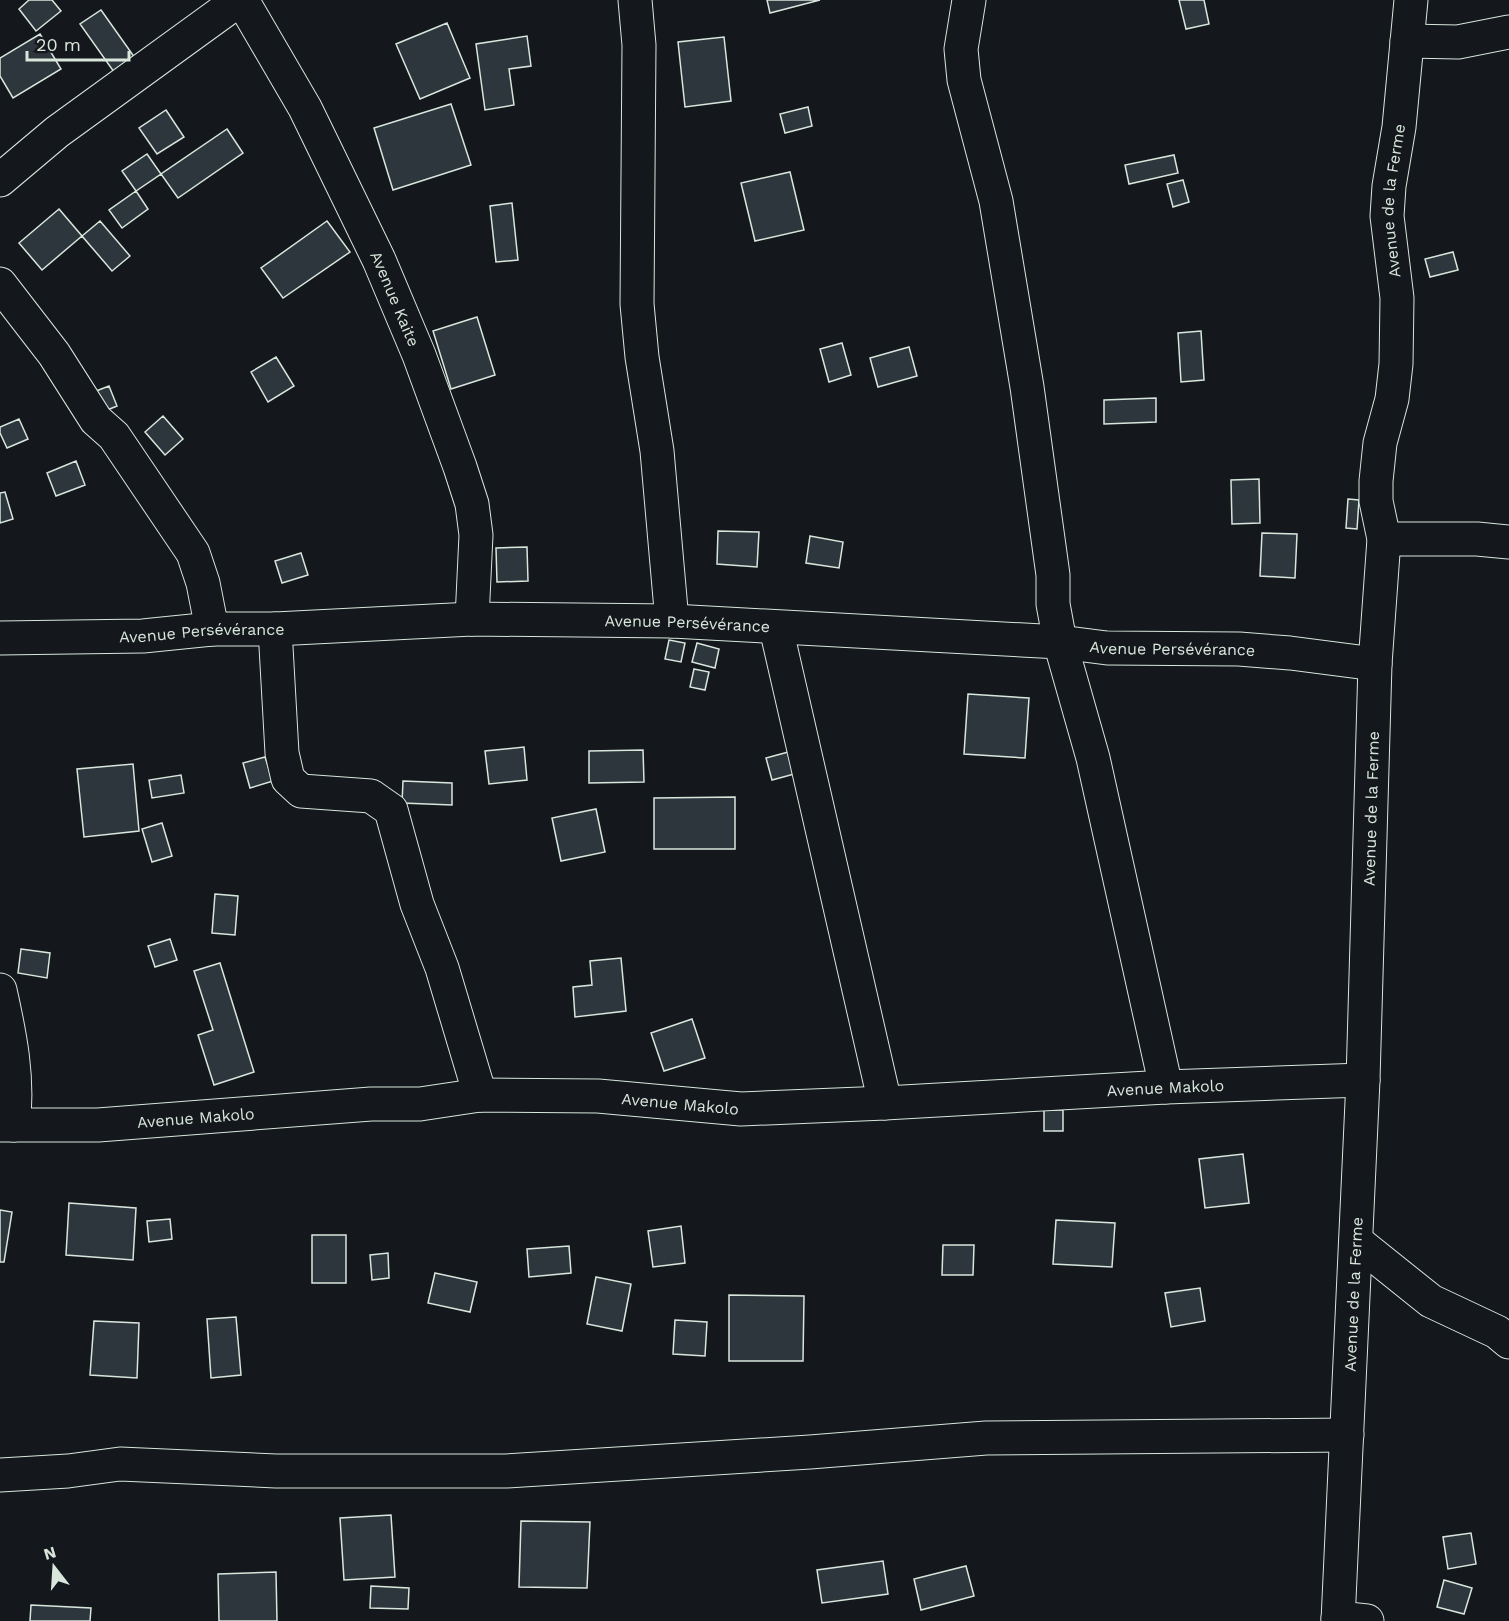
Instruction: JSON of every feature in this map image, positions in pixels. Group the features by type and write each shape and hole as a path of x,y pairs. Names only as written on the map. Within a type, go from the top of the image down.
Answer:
{"street":[{"path":"0,180 57,132 240,0"},
{"name":"Avenue Kaite","path":"240,0 305,108 378,260 419,355 472,504 476,535 472,619"},
{"path":"635,0 639,45 637,304 642,357 657,451 672,621"},
{"path":"969,0 961,48 964,80 996,201 1027,387 1053,575 1053,604 1060,642 1095,770 1166,1087"},
{"name":"Avenue de la Ferme","path":"1348,1620 1347,1435 1363,1080 1375,664 1384,539 1376,501 1376,481 1380,443 1392,399 1396,364 1397,298 1388,206 1399,127 1411,0"},
{"path":"1407,41 1458,42 1509,32"},
{"path":"0,284 54,354 96,420 114,436 193,553 203,584 212,629"},
{"path":"1384,539 1476,539 1509,542"},
{"name":"Avenue Persévérance","path":"0,638 142,636 212,629 275,629 472,619 672,621 1060,642 1107,648 1239,649 1290,652 1375,664"},
{"path":"776,628 885,1103"},
{"path":"275,629 282,753 288,779 301,791 371,796 391,810 417,904 442,968 480,1095"},
{"path":"0,990 16,1075 17,1100 7,1125"},
{"name":"Avenue Makolo","path":"7,1125 98,1125 371,1104 420,1104 480,1095 598,1096 741,1109 1166,1087 1363,1080"},
{"path":"1356,1241 1431,1300 1497,1332 1509,1342"},
{"path":"0,1475 68,1471 120,1464 276,1471 506,1471 810,1452 986,1438 1347,1435"}],"building":[{"path":"29,0 52,0 61,11 36,31 19,9"},
{"path":"767,0 820,0 770,13"},
{"path":"1179,0 1204,0 1209,24 1186,29"},
{"path":"101,10 140,65 119,79 80,24"},
{"path":"447,23 470,78 420,99 396,44"},
{"path":"40,34 61,69 13,98 0,76 0,58"},
{"path":"527,36 531,66 509,69 514,105 485,110 476,44"},
{"path":"724,37 731,101 685,107 678,42"},
{"path":"451,104 471,165 393,190 374,128"},
{"path":"808,107 812,126 785,133 780,114"},
{"path":"166,110 184,137 157,154 139,128"},
{"path":"227,129 243,153 178,198 161,174"},
{"path":"147,154 161,174 136,191 122,171"},
{"path":"1174,155 1178,173 1129,184 1125,165"},
{"path":"790,172 804,230 755,241 741,183"},
{"path":"1183,180 1189,202 1173,207 1167,184"},
{"path":"136,191 148,209 122,228 109,210"},
{"path":"512,203 518,260 496,262 490,206"},
{"path":"59,209 82,236 42,270 19,243"},
{"path":"100,221 130,256 112,271 82,236"},
{"path":"327,221 350,252 283,298 261,268"},
{"path":"1453,252 1458,270 1430,277 1425,259"},
{"path":"477,317 495,375 451,389 433,331"},
{"path":"1201,331 1204,380 1181,382 1178,333"},
{"path":"842,343 851,375 829,382 820,349"},
{"path":"909,347 917,376 878,387 870,358"},
{"path":"276,357 294,386 268,402 251,372"},
{"path":"109,386 117,406 95,415 86,395"},
{"path":"1156,398 1156,422 1104,424 1104,400"},
{"path":"163,416 183,439 165,455 145,432"},
{"path":"19,419 28,439 7,448 0,433 0,427"},
{"path":"76,461 85,485 56,496 47,473"},
{"path":"1259,479 1260,523 1232,524 1231,480"},
{"path":"5,492 13,519 0,523 0,493"},
{"path":"1348,499 1359,500 1357,529 1346,528"},
{"path":"718,531 759,532 757,567 717,564"},
{"path":"1262,533 1297,534 1295,578 1260,576"},
{"path":"810,536 843,542 839,568 806,563"},
{"path":"527,547 528,581 497,582 496,548"},
{"path":"301,553 308,575 282,583 275,561"},
{"path":"669,640 685,643 681,662 665,659"},
{"path":"697,643 719,649 715,668 692,662"},
{"path":"694,669 709,672 705,690 690,687"},
{"path":"968,694 1029,698 1025,758 964,754"},
{"path":"524,747 527,780 489,784 485,751"},
{"path":"643,750 644,782 589,783 589,751"},
{"path":"792,751 798,773 772,780 766,758"},
{"path":"265,757 273,781 250,788 243,763"},
{"path":"133,764 139,831 84,837 77,769"},
{"path":"181,775 184,793 152,798 149,780"},
{"path":"403,781 452,783 452,805 402,803"},
{"path":"735,797 735,849 654,849 654,798"},
{"path":"596,809 605,852 561,861 552,818"},
{"path":"162,823 172,856 152,862 142,829"},
{"path":"215,894 238,896 235,935 212,933"},
{"path":"170,939 177,960 155,967 148,946"},
{"path":"21,949 50,953 47,978 18,973"},
{"path":"621,958 626,1011 575,1017 573,987 592,985 590,961"},
{"path":"220,963 254,1072 214,1085 198,1035 213,1030 194,971"},
{"path":"692,1019 705,1058 664,1071 651,1033"},
{"path":"1044,1110 1063,1110 1063,1131 1044,1131"},
{"path":"1243,1154 1249,1203 1205,1208 1199,1159"},
{"path":"69,1203 136,1208 133,1260 66,1255"},
{"path":"0,1210 12,1212 4,1262 0,1262"},
{"path":"170,1219 172,1239 149,1242 147,1221"},
{"path":"1056,1220 1115,1223 1112,1267 1053,1264"},
{"path":"681,1226 685,1263 653,1267 648,1231"},
{"path":"312,1235 346,1235 346,1283 312,1283"},
{"path":"943,1245 974,1245 973,1275 942,1275"},
{"path":"569,1246 571,1273 529,1277 527,1249"},
{"path":"388,1253 389,1278 372,1280 370,1255"},
{"path":"435,1273 477,1282 470,1312 428,1303"},
{"path":"596,1277 631,1284 622,1331 587,1324"},
{"path":"1200,1288 1205,1321 1171,1327 1165,1293"},
{"path":"729,1295 804,1296 803,1361 729,1361"},
{"path":"236,1317 241,1375 211,1378 207,1319"},
{"path":"675,1320 707,1322 705,1356 673,1354"},
{"path":"94,1321 139,1323 137,1378 90,1375"},
{"path":"391,1515 395,1577 344,1580 340,1518"},
{"path":"521,1521 590,1522 587,1588 519,1587"},
{"path":"1471,1533 1476,1564 1448,1569 1443,1537"},
{"path":"883,1561 888,1594 822,1603 817,1570"},
{"path":"966,1566 974,1596 921,1610 914,1579"},
{"path":"276,1572 277,1621 219,1621 218,1574"},
{"path":"1444,1580 1472,1588 1464,1614 1437,1607"},
{"path":"371,1586 409,1588 408,1609 370,1608"},
{"path":"31,1605 91,1608 90,1621 30,1621"}]}
